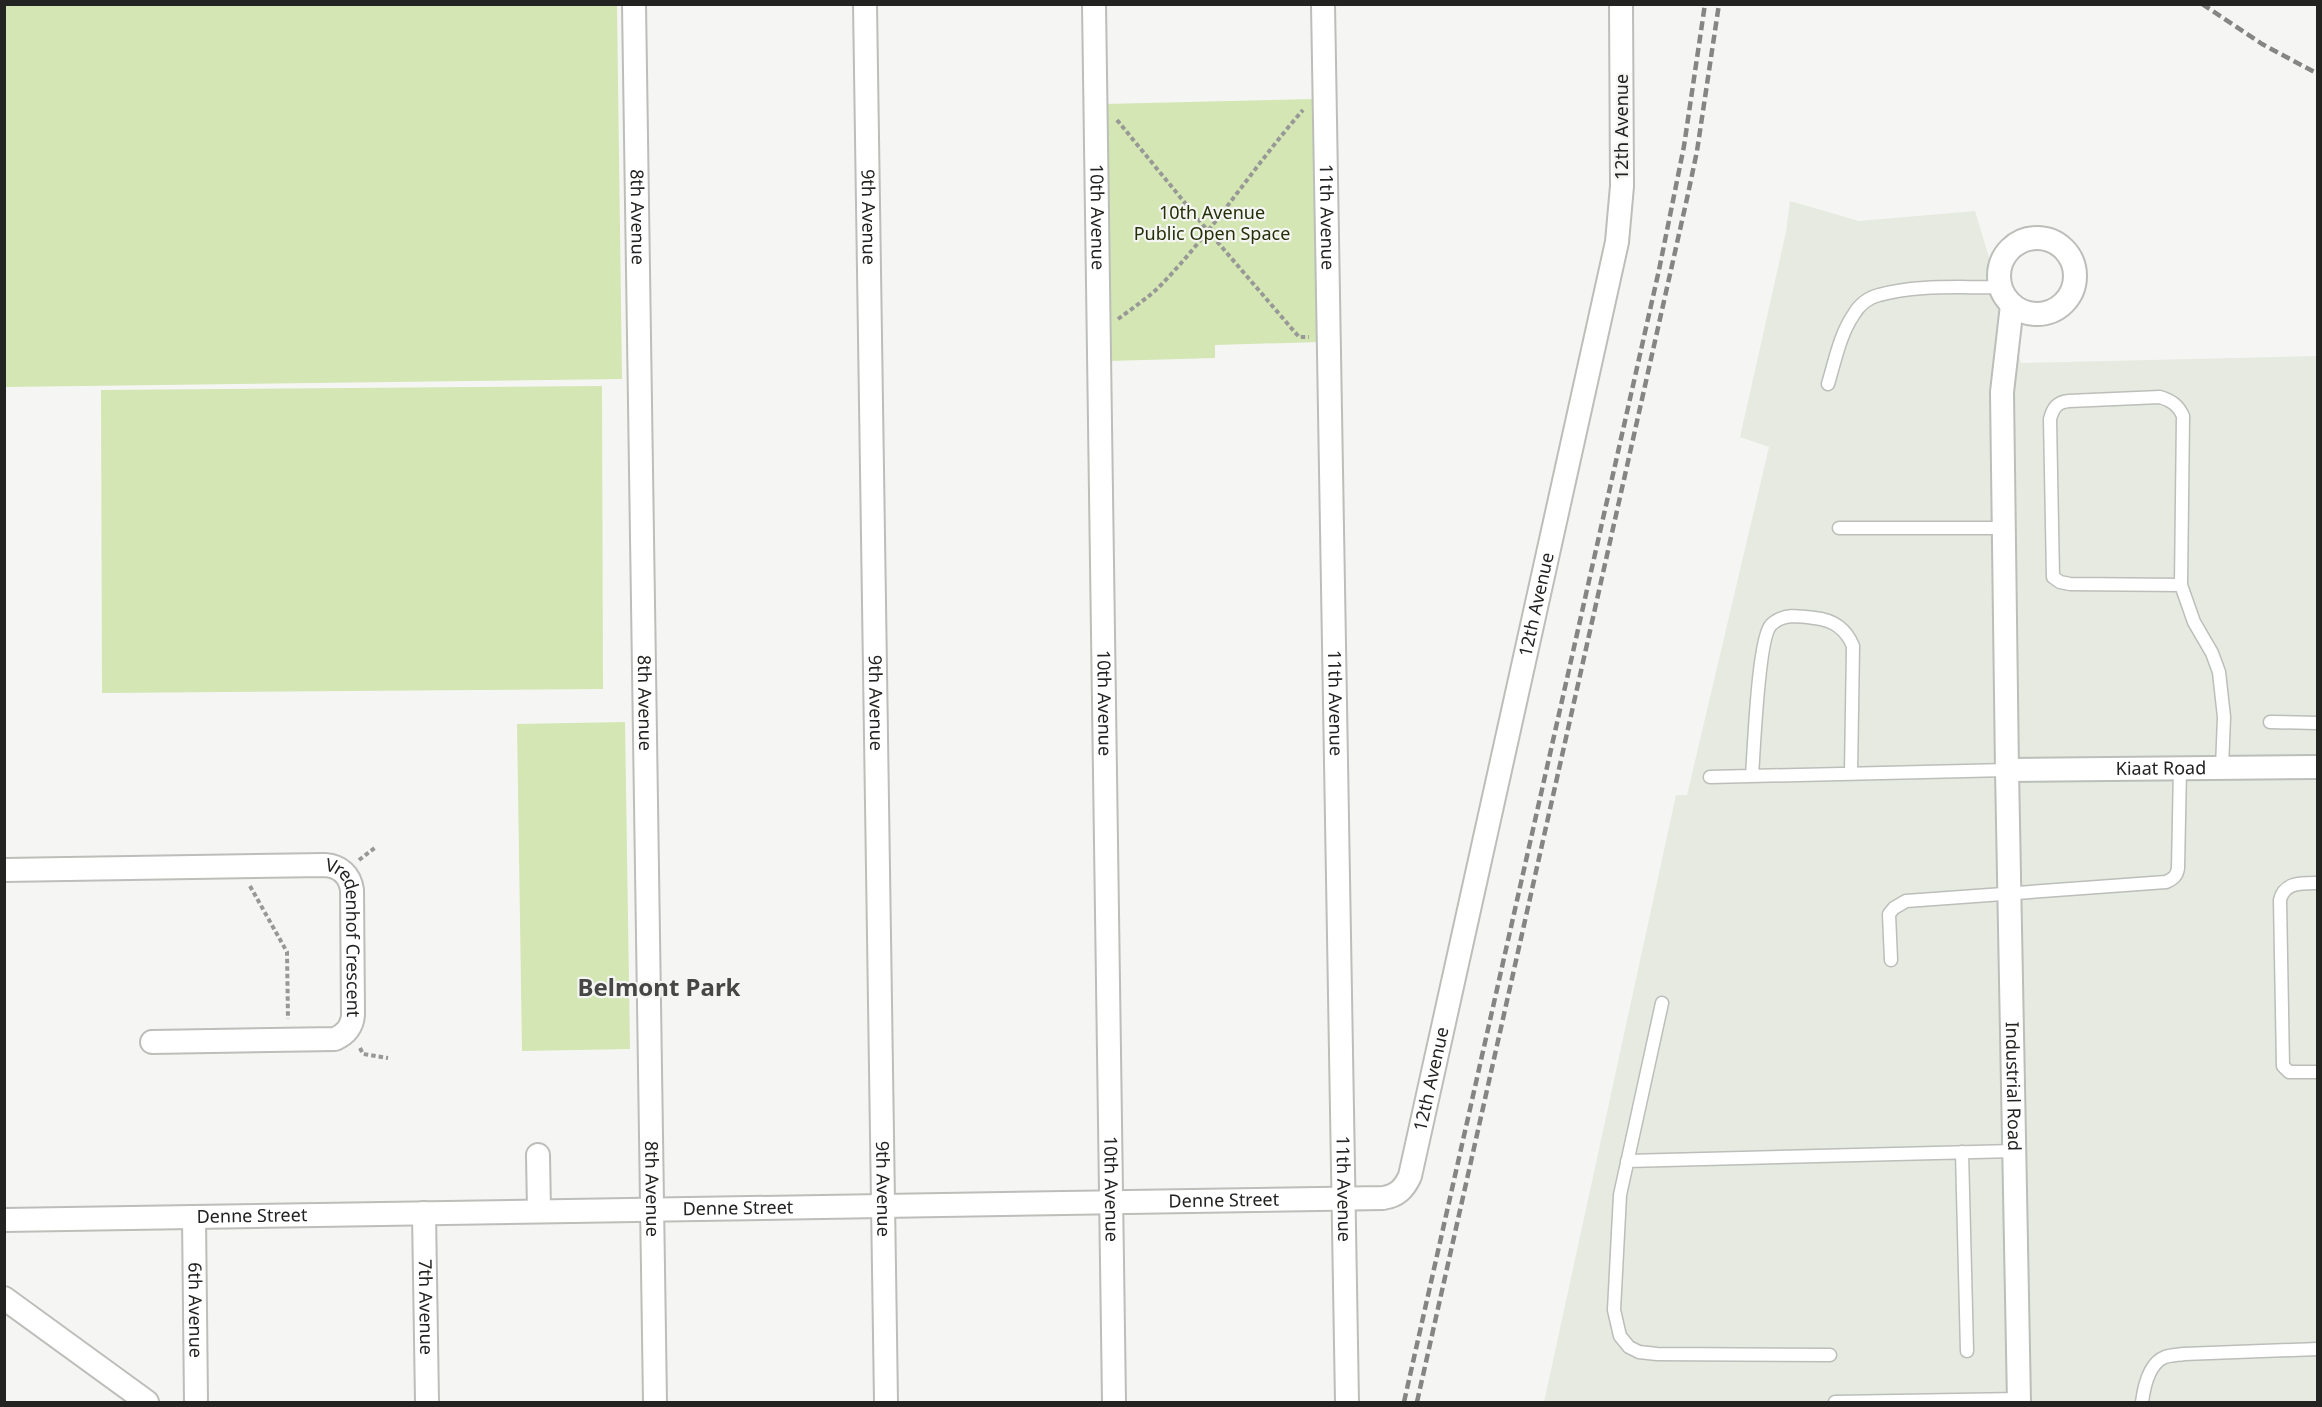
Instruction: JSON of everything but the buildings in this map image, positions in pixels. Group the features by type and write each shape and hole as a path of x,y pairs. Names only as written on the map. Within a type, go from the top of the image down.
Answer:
{"street":[{"name":"8th Avenue","path":"634,4 655,1402"},
{"name":"9th Avenue","path":"865,4 886,1402"},
{"name":"10th Avenue","path":"1094,4 1114,1402"},
{"name":"11th Avenue","path":"1323,4 1347,1402"},
{"name":"12th Avenue","path":"1396,1194 1407,1184 1410,1176 1617,242 1622,205 1621,4"},
{"name":"Industrial Road","path":"2006,296 2002,381 2019,1401"},
{"name":"Kiaat Road","path":"2007,770 2318,767"},
{"name":"Vredenhof Crescent","path":"4,870 331,865 343,871 348,877 352,890 353,1003 352,1022 349,1029 335,1039 152,1042"},
{"path":"538,1155 539,1211"},
{"name":"Denne Street","path":"4,1220 1383,1198 1396,1194"},
{"name":"7th Avenue","path":"424,1213 427,1402"},
{"name":"6th Avenue","path":"194,1217 196,1402"},
{"path":"4,1298 147,1402"}],"lane":[{"path":"1828,384 1847,327 1854,313 1865,301 1878,295 1913,290 2006,296"},
{"path":"2181,585 2070,584 2060,582 2053,577 2050,419 2056,406 2062,402 2160,397 2179,407 2183,416 2181,585 2194,622 2212,653 2219,672 2223,698 2222,768"},
{"path":"1839,528 2004,528"},
{"path":"1752,776 1765,638 1769,627 1777,620 1798,616 1828,619 1849,636 1853,646 1851,773"},
{"path":"2270,722 2318,723"},
{"path":"1891,960 1889,914 1906,901 2009,895 2172,880 2178,868 2180,768"},
{"path":"1710,777 2007,770"},
{"path":"2318,883 2290,885 2285,889 2280,900 2283,1066 2289,1072 2318,1072"},
{"path":"1662,1003 1627,1161 1618,1216 1614,1310 1620,1336 1629,1347 1639,1352 1657,1354 1830,1355"},
{"path":"1627,1161 2014,1151"},
{"path":"1962,1152 1966,1351"},
{"path":"2142,1402 2144,1386 2151,1371 2164,1357 2184,1354 2318,1349"},
{"path":"1835,1402 2019,1401"}],"path":[{"path":"1098,327 1110,326 1160,286 1208,231 1279,137 1308,105 1325,100"},
{"path":"1095,105 1108,109 1299,337 1329,338"},
{"path":"240,867 286,952 289,1040"},
{"path":"349,1029 363,1054 388,1058"}],"shaded area":[{"path":"1790,201 1859,221 1975,211 2021,363 2317,356 2317,1402 1544,1402 1676,795 1687,795 1769,447 1740,437 1786,232"}],"green space":[{"path":"4,5 617,5 622,379 5,387"},
{"name":"10th Avenue Public Open Space","path":"1316,99 1320,342 1215,345 1215,358 1108,361 1103,104"},
{"path":"602,386 603,689 102,693 101,390"},
{"path":"625,722 630,1049 522,1051 517,724"}],"railway":[{"path":"1404,1402 1659,270 1684,146 1705,4"},
{"path":"1417,1402 1688,194 1697,151 1719,4"},
{"path":"2202,4 2262,44 2318,74"}],"district":[{"name":"Belmont Park","path":"659,988"}]}
